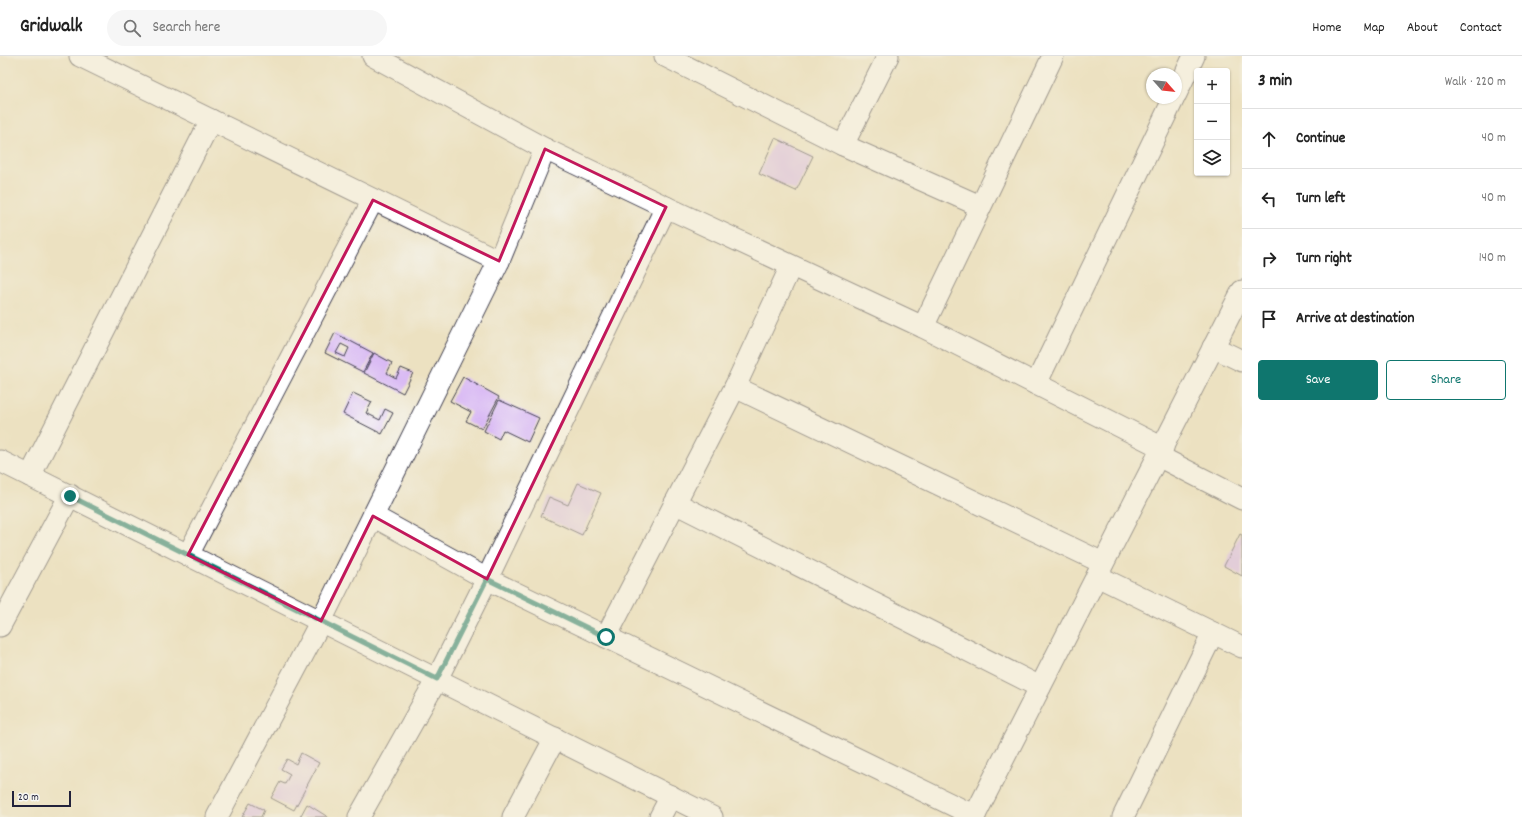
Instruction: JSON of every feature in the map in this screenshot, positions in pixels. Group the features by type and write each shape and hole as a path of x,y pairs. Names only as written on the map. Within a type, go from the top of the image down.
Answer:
{"street":[{"path":"80,56 499,261"},
{"path":"665,56 843,145 980,206"},
{"path":"843,145 888,56"},
{"path":"923,327 1053,56"},
{"path":"1182,81 1194,56"},
{"path":"382,58 545,149 923,327 1036,384 1161,452 1242,499"},
{"path":"1036,384 1171,104"},
{"path":"30,476 211,120"},
{"path":"217,817 321,621 499,261 545,149"},
{"path":"188,555 373,200"},
{"path":"359,817 437,679 487,579 666,207"},
{"path":"606,637 735,388 791,266"},
{"path":"372,516 487,579 974,817 1242,291"},
{"path":"1213,347 1242,361"},
{"path":"735,388 1100,570 1213,633 1242,647"},
{"path":"0,460 712,817"},
{"path":"1,622 70,496"},
{"path":"675,503 1040,687"},
{"path":"1123,817 1213,633"},
{"path":"513,817 555,738"},
{"path":"660,817 671,796"}],"highlighted area":[{"path":"545,149 666,207 487,579 373,516 321,621 188,555 373,200 499,261"}],"building":[{"path":"775,138 813,156 796,191 759,174"},
{"path":"335,333 373,353 363,372 325,353","holes":["341,344 349,348 345,357 336,353"]},
{"path":"374,353 392,363 387,373 396,378 401,368 413,373 403,393 364,373"},
{"path":"463,377 499,397 482,429 466,421 471,412 450,401"},
{"path":"353,393 372,402 366,413 380,420 385,409 393,413 382,434 343,414"},
{"path":"499,400 539,418 528,442 503,430 499,439 484,431"},
{"path":"578,483 601,493 582,535 541,516 549,497 568,505"},
{"path":"1240,534 1242,535 1242,576 1224,566"},
{"path":"301,753 319,763 294,810 271,798 280,782 285,784 290,774 281,769 287,759 296,764"},
{"path":"250,803 264,810 261,817 242,817"},
{"path":"307,804 328,817 300,817"}],"route":[{"path":"70,496 437,679 487,579 606,637"}]}
